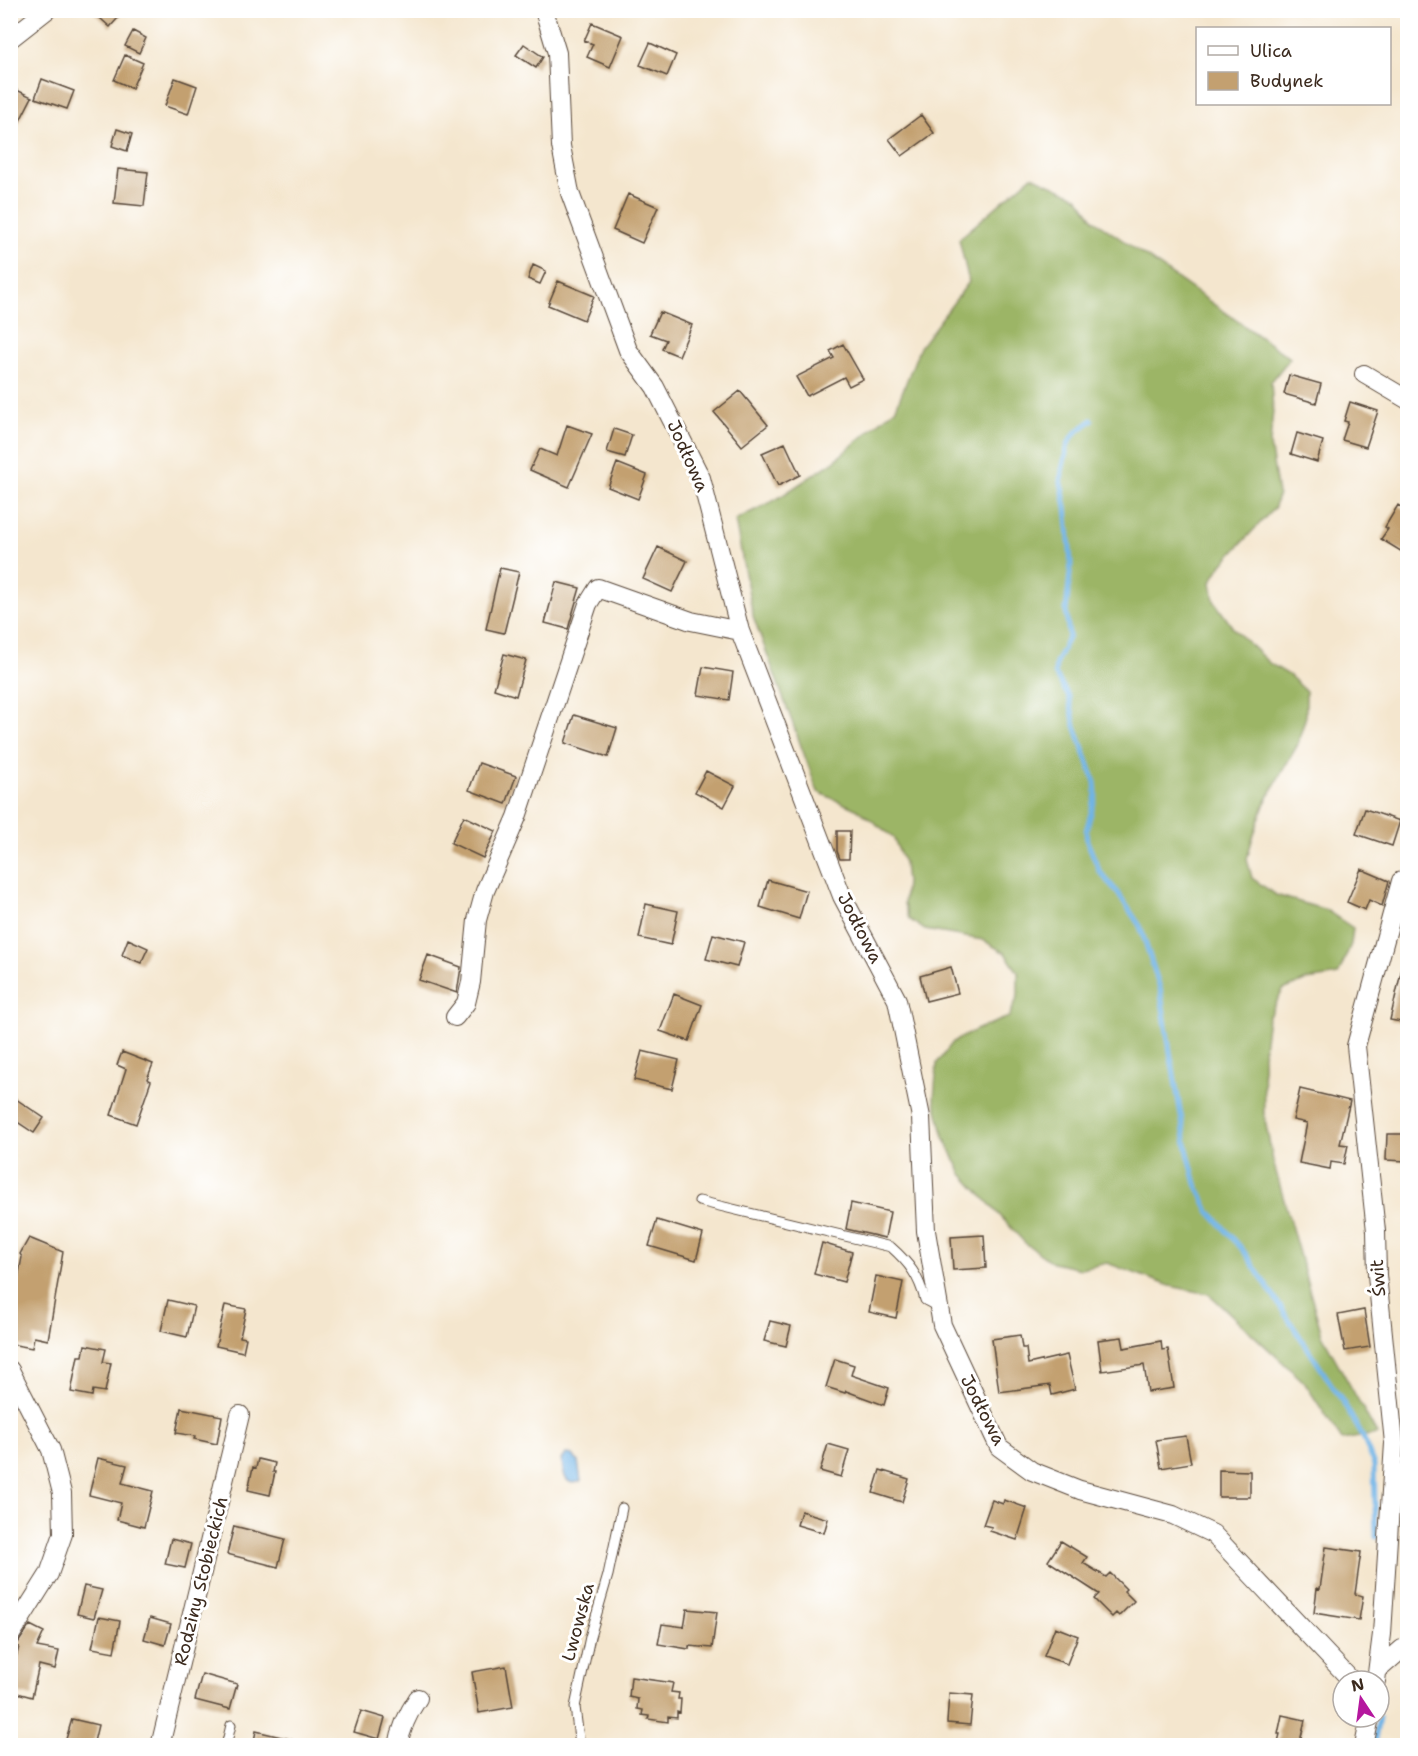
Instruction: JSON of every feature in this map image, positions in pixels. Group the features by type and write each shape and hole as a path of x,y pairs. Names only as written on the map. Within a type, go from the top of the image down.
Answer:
{"street":[{"path":"10,39 47,10"},
{"name":"Jodłowa","path":"544,10 557,53 561,146 570,193 628,350 655,387 701,478 740,631 842,896 897,1000 921,1117 926,1231 942,1325 999,1447 1032,1471 1080,1490 1173,1515 1213,1534 1341,1669"},
{"path":"1364,374 1407,400"},
{"path":"454,1017 466,1003 471,982 477,920 485,891 517,817 588,604 598,588 691,621 740,631"},
{"name":"Świt","path":"1378,1669 1394,1443 1377,1275 1376,1231 1356,1046 1401,882"},
{"path":"10,1370 51,1450 62,1493 63,1534 49,1574 10,1636"},
{"name":"Rodziny Stobieckich","path":"160,1746 240,1415"},
{"path":"1383,1669 1401,1649 1407,1648"},
{"path":"398,1746 406,1719 418,1698"},
{"path":"1364,1746 1368,1729"}],"lane":[{"path":"699,1201 891,1247 907,1261 921,1284 925,1300 939,1307"},
{"name":"Lwowska","path":"580,1746 575,1707 622,1508"},
{"path":"226,1746 231,1725"}],"green space":[{"path":"1032,176 1078,197 1094,220 1290,358 1271,382 1273,410 1270,444 1278,494 1275,507 1222,564 1211,582 1214,601 1233,628 1269,663 1289,675 1306,691 1306,716 1297,746 1264,805 1252,840 1247,859 1252,878 1276,895 1326,910 1353,928 1351,944 1338,975 1307,980 1283,990 1268,1018 1263,1055 1264,1115 1273,1161 1322,1335 1377,1434 1342,1440 1304,1382 1209,1294 1170,1286 1107,1263 1081,1269 1053,1263 1025,1243 962,1174 944,1137 934,1098 937,1063 953,1042 1009,1017 1018,996 1018,972 1005,953 983,940 925,930 909,919 904,904 906,882 904,863 893,837 858,810 818,792 753,616 735,520 777,499 833,462 896,408 920,347 969,282 959,239"}],"water":[{"path":"566,1454 573,1455 578,1462 581,1481 575,1483 565,1478 562,1460"}],"building":[{"path":"91,10 125,10 110,27"},
{"path":"592,23 623,36 610,67 587,57 593,44 584,41"},
{"path":"133,31 146,38 139,53 125,46"},
{"path":"650,43 676,55 667,76 640,65"},
{"path":"524,44 543,57 536,68 516,55"},
{"path":"125,55 143,63 132,88 114,80"},
{"path":"175,78 197,86 188,114 165,106"},
{"path":"42,79 74,91 67,109 35,98"},
{"path":"10,87 32,97 10,140"},
{"path":"921,115 934,133 902,156 889,139"},
{"path":"117,129 132,134 127,151 112,146"},
{"path":"118,169 148,172 144,206 114,203"},
{"path":"628,194 658,207 642,243 613,230"},
{"path":"533,265 546,271 540,284 528,279"},
{"path":"558,281 594,296 584,320 548,305"},
{"path":"660,312 692,325 679,356 662,349 666,340 650,334"},
{"path":"843,344 863,379 849,386 844,377 807,396 796,377 834,358 830,351"},
{"path":"1289,375 1321,384 1316,403 1284,394"},
{"path":"740,391 768,425 742,446 714,412"},
{"path":"1350,402 1378,411 1366,447 1342,440 1348,422 1344,421"},
{"path":"567,425 592,434 569,487 530,470 540,449 557,456"},
{"path":"614,429 632,435 625,457 607,452"},
{"path":"1297,433 1323,441 1317,462 1291,454"},
{"path":"785,443 800,475 778,486 762,453"},
{"path":"617,463 647,475 638,499 608,487"},
{"path":"1398,505 1407,511 1407,555 1381,539"},
{"path":"658,547 687,561 672,592 643,579"},
{"path":"500,568 519,572 504,633 486,629"},
{"path":"556,582 580,588 568,629 545,623"},
{"path":"504,654 526,660 516,696 494,689"},
{"path":"703,667 733,672 729,700 698,695"},
{"path":"574,715 617,728 608,757 565,743"},
{"path":"479,763 516,776 506,804 469,790"},
{"path":"706,771 735,786 724,807 695,792"},
{"path":"1365,809 1400,821 1392,846 1356,834"},
{"path":"464,816 496,831 483,858 451,843"},
{"path":"837,831 850,831 849,859 840,859 837,851"},
{"path":"1361,869 1389,881 1382,906 1369,900 1365,910 1347,902"},
{"path":"768,880 807,891 799,919 760,907"},
{"path":"646,904 678,911 671,945 639,938"},
{"path":"713,934 744,942 737,967 706,959"},
{"path":"128,939 148,948 141,963 122,955"},
{"path":"428,955 461,967 457,993 419,980"},
{"path":"951,967 958,993 926,1001 920,976"},
{"path":"1402,968 1407,969 1407,1023 1390,1020"},
{"path":"674,994 702,1005 689,1041 660,1031"},
{"path":"642,1051 679,1060 672,1089 634,1080"},
{"path":"122,1052 153,1064 147,1079 151,1081 136,1124 111,1115 126,1069 117,1065"},
{"path":"1300,1089 1350,1101 1340,1144 1348,1145 1344,1164 1331,1162 1330,1169 1299,1163 1307,1123 1293,1120"},
{"path":"10,1095 44,1118 34,1133 10,1117"},
{"path":"1387,1134 1407,1134 1407,1161 1386,1160"},
{"path":"851,1203 890,1212 885,1238 846,1229"},
{"path":"657,1220 703,1234 696,1260 649,1246"},
{"path":"984,1235 986,1268 953,1270 951,1237"},
{"path":"29,1238 63,1252 48,1340 34,1337 32,1348 10,1344 10,1322 22,1257 20,1254"},
{"path":"822,1243 852,1252 844,1282 814,1274"},
{"path":"876,1276 903,1282 896,1318 869,1312"},
{"path":"168,1300 194,1306 187,1337 161,1331"},
{"path":"225,1305 246,1309 240,1337 246,1338 243,1352 216,1346"},
{"path":"1364,1310 1370,1347 1345,1351 1338,1315"},
{"path":"770,1321 791,1326 786,1346 764,1341"},
{"path":"1020,1335 1022,1348 1026,1348 1028,1364 1067,1355 1075,1389 1052,1395 1050,1385 999,1392 992,1339"},
{"path":"1122,1337 1124,1348 1161,1341 1162,1350 1168,1349 1174,1388 1148,1392 1144,1365 1102,1371 1098,1340"},
{"path":"85,1345 106,1349 103,1362 111,1363 105,1392 93,1390 92,1396 71,1392 78,1356 83,1356"},
{"path":"835,1359 854,1365 851,1375 889,1388 884,1405 846,1391 845,1393 826,1387"},
{"path":"181,1408 222,1416 217,1444 194,1439 195,1436 176,1433"},
{"path":"1186,1436 1191,1463 1161,1468 1156,1440"},
{"path":"828,1444 849,1450 841,1477 820,1471"},
{"path":"98,1458 127,1465 122,1483 153,1491 144,1527 117,1520 121,1503 89,1495"},
{"path":"258,1459 275,1463 270,1495 248,1490 253,1467 256,1468"},
{"path":"880,1470 909,1479 902,1502 873,1493"},
{"path":"1219,1470 1250,1471 1250,1497 1219,1497"},
{"path":"992,1500 1003,1504 1004,1500 1027,1508 1017,1540 990,1531 992,1527 983,1525"},
{"path":"801,1511 828,1519 824,1533 797,1525"},
{"path":"234,1526 285,1539 278,1567 227,1554"},
{"path":"171,1539 191,1544 185,1568 165,1564"},
{"path":"1061,1541 1087,1557 1083,1563 1106,1577 1110,1573 1126,1589 1124,1591 1134,1601 1119,1616 1116,1613 1112,1617 1094,1599 1099,1594 1048,1561"},
{"path":"1326,1547 1361,1552 1355,1594 1363,1596 1359,1620 1314,1613"},
{"path":"84,1586 102,1590 94,1618 77,1614"},
{"path":"687,1609 717,1612 712,1648 689,1646 689,1649 658,1644 662,1624 684,1627"},
{"path":"99,1617 120,1621 114,1652 92,1648"},
{"path":"150,1618 171,1624 165,1645 144,1639"},
{"path":"30,1625 44,1632 37,1647 59,1651 55,1669 39,1665 32,1697 10,1691 10,1679 19,1647 16,1646"},
{"path":"1055,1627 1078,1636 1067,1664 1044,1656"},
{"path":"506,1666 513,1707 479,1713 472,1672"},
{"path":"202,1674 237,1684 230,1709 195,1700"},
{"path":"631,1677 673,1683 671,1692 679,1693 678,1699 681,1699 680,1713 677,1712 677,1718 668,1717 668,1722 648,1719 649,1716 642,1715 643,1710 637,1709 638,1699 629,1697"},
{"path":"949,1693 973,1695 970,1725 947,1723"},
{"path":"361,1711 385,1718 379,1739 354,1732"},
{"path":"1282,1715 1305,1720 1299,1746 1277,1746"},
{"path":"72,1719 98,1725 93,1746 64,1746"},
{"path":"256,1731 294,1740 293,1746 253,1746"}],"waterway":[{"path":"1092,420 1075,433 1068,444 1062,470 1061,482 1066,507 1071,564 1066,611 1069,636 1056,663 1055,674 1069,697 1075,726 1095,782 1096,795 1086,831 1087,841 1100,872 1118,893 1140,926 1160,988 1187,1149 1196,1184 1209,1211 1243,1250 1343,1402 1363,1437 1374,1465 1376,1537"},
{"path":"1374,1746 1377,1729"}]}
